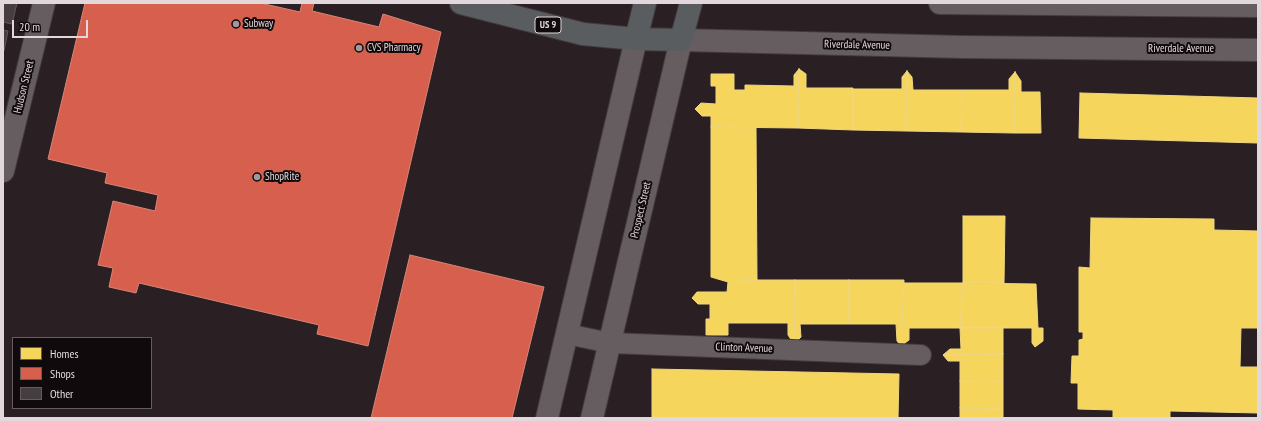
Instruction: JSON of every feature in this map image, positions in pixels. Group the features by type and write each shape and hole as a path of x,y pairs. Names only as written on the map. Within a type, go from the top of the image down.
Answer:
{"main road":[{"name":"Riverdale Avenue","path":"461,3 583,34 636,39 681,40"},
{"path":"636,39 646,3"},
{"name":"Prospect Street","path":"681,40 691,3"}],"street":[{"name":"Hudson Street","path":"3,171 44,3"},
{"path":"940,3 1258,6"},
{"path":"547,418 636,39"},
{"name":"Riverdale Avenue","path":"681,40 963,47 1258,50"},
{"name":"Prospect Street","path":"592,418 681,40"},
{"name":"Clinton Avenue","path":"567,334 610,344 921,355"}],"building: Homes":[{"path":"799,69 798,128 711,127 711,116 702,116 695,109 701,103 716,104 716,86 711,86 711,74 734,74 734,90 745,90 745,85 794,86 794,75"},
{"path":"799,69 806,74 806,88 853,88 853,130 798,128"},
{"path":"907,71 906,131 853,130 853,89 902,89 902,77"},
{"path":"907,71 912,77 913,90 962,90 961,132 906,131"},
{"path":"1015,72 1014,133 961,132 962,90 1009,90 1009,79"},
{"path":"1015,72 1021,81 1021,92 1040,92 1041,133 1014,133"},
{"path":"1080,93 1258,98 1258,143 1079,138"},
{"path":"711,127 756,128 757,280 728,282 711,277"},
{"path":"963,216 1005,216 1004,283 963,283"},
{"path":"1091,218 1214,219 1214,230 1258,231 1258,328 1241,328 1240,367 1258,367 1258,413 1170,411 1170,418 1113,418 1113,410 1078,409 1078,383 1071,383 1072,356 1079,356 1079,340 1083,339 1083,332 1079,332 1079,267 1090,268"},
{"path":"795,280 794,344 788,335 788,323 728,323 728,335 706,335 706,319 710,319 710,304 698,304 692,298 697,292 727,292 728,282"},
{"path":"795,280 849,280 848,324 800,324 801,337 794,344"},
{"path":"849,280 904,280 901,346 897,341 896,324 848,324"},
{"path":"904,283 963,283 960,328 909,328 909,340 901,346"},
{"path":"963,283 1036,284 1038,328 1043,328 1043,341 1035,347 1032,343 1032,328 960,328"},
{"path":"960,328 1003,328 1003,354 943,355 950,349 961,349"},
{"path":"1003,354 1003,382 960,381 960,361 948,361 943,355"},
{"path":"652,369 899,374 898,418 652,418"},
{"path":"960,381 1003,382 1003,409 960,408"},
{"path":"960,408 1003,409 1003,418 960,418"}],"building: Shops":[{"name":"ShopRite","path":"85,3 260,3 300,12 302,3 314,3 312,11 379,27 383,14 441,32 368,346 317,334 319,325 139,283 136,293 109,287 113,268 98,265 113,201 155,211 158,195 105,183 107,173 48,159"},
{"path":"410,255 544,287 512,418 371,418"}],"building: Other":[{"path":"3,3 17,3 12,24 3,22"},
{"path":"3,30 8,31 4,51 3,51"}],"place":[{"name":"Subway","path":"236,24"},
{"name":"CVS Pharmacy","path":"359,48"},
{"name":"ShopRite","path":"257,177"}]}
